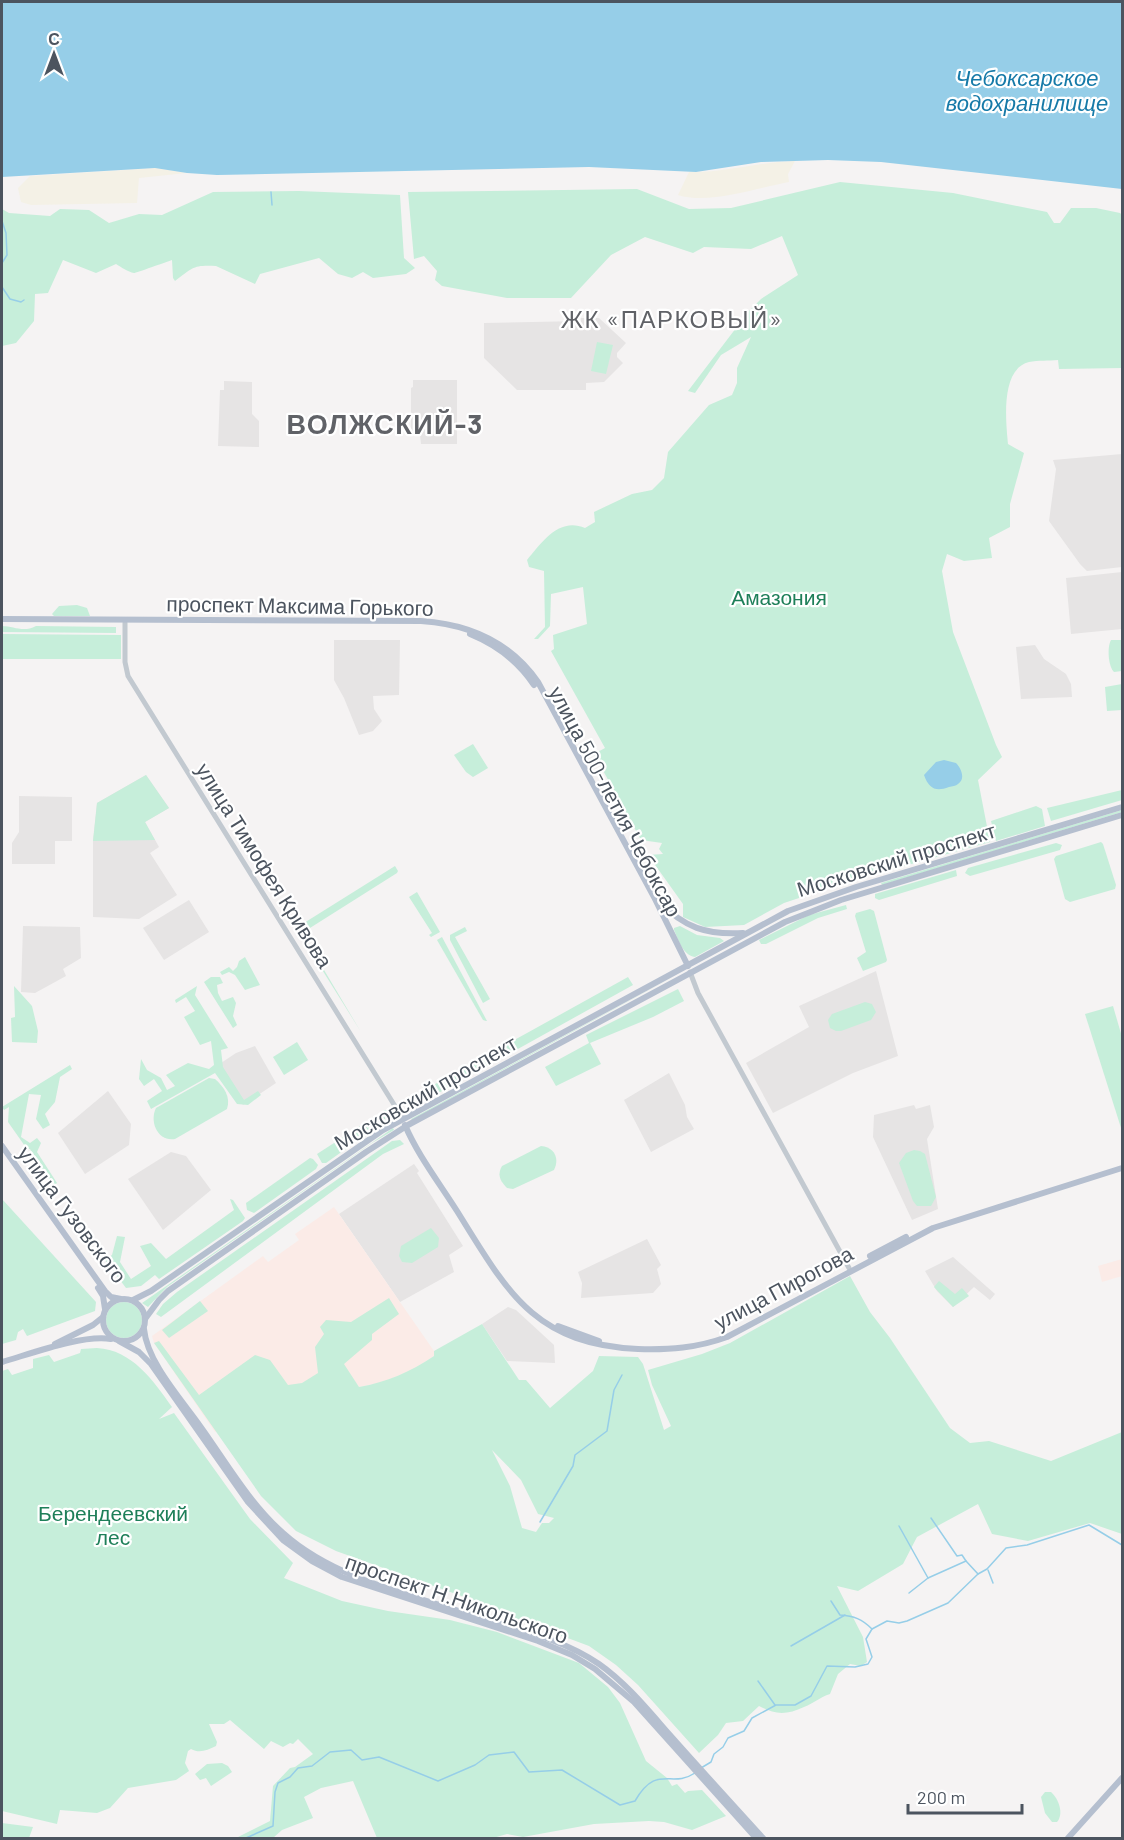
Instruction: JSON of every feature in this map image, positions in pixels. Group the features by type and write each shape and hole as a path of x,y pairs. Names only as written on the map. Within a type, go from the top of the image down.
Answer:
{"main road":[{"name":"проспект Максима Горького","path":"2,621 457,626 483,635 520,663 542,694 573,751"},
{"name":"улица 500-летия Чебоксар","path":"573,751 654,897 686,966"},
{"name":"Московский проспект","path":"133,1300 152,1292 362,1144 403,1119 803,904 1122,807"},
{"name":"улица 500-летия Чебоксар","path":"607,812 686,966"},
{"name":"Московский проспект","path":"146,1319 168,1291 366,1152 407,1126 688,973 804,913 879,888 1122,815"},
{"path":"876,881 879,888"},
{"path":"654,897 670,913 692,927 709,932 747,933"},
{"path":"686,966 688,973"},
{"name":"улица Пирогова","path":"403,1119 504,1281 516,1296 536,1314 565,1332 609,1344 630,1346 670,1348 726,1336 932,1226 1122,1166"},
{"name":"улица Гузовского","path":"2,1146 105,1292 111,1297 121,1299"},
{"name":"улица Гузовского","path":"2,1152 102,1294 104,1313"},
{"path":"2,1362 88,1340 102,1338 133,1340 140,1336 144,1329 146,1319 143,1309 133,1300 121,1299 113,1302 93,1325 39,1351"},
{"path":"104,1313 106,1332 117,1340"},
{"name":"проспект Н.Никольского","path":"144,1329 146,1342 154,1359 246,1491 283,1534 303,1549 349,1574 536,1635 574,1650 617,1678 652,1718"},
{"name":"проспект Н.Никольского","path":"117,1340 132,1347 151,1364 248,1502 272,1530 296,1551 326,1569 357,1583 538,1641 572,1655 608,1678 652,1718"},
{"path":"652,1718 755,1834 763,1839"},
{"path":"1068,1839 1122,1778"}],"street":[{"name":"улица Тимофея Кривова","path":"125,622 125,662 128,676 403,1119"},
{"path":"688,973 737,1068 848,1269"}],"shaded area":[{"path":"581,318 599,318 626,343 617,353 617,357 623,363 604,382 586,383 586,390 517,390 484,358 484,323 581,321"},
{"path":"413,380 457,380 457,444 421,444 420,435 411,435"},
{"path":"224,381 252,382 252,414 259,421 259,447 218,446 220,390 224,390"},
{"path":"1122,454 1122,567 1087,571 1049,521 1056,469 1053,460"},
{"path":"1122,572 1122,629 1071,634 1066,578"},
{"path":"334,640 400,640 399,695 373,696 374,709 382,721 373,731 359,735 334,680"},
{"path":"1035,645 1044,659 1066,674 1071,684 1072,697 1021,699 1016,647"},
{"path":"146,775 169,808 145,822 159,847 150,853 177,895 139,919 93,917 93,841 97,803"},
{"path":"19,796 72,797 72,841 55,841 55,864 12,864 12,843 19,832"},
{"path":"189,900 209,932 164,960 143,928"},
{"path":"23,926 80,927 81,958 63,969 66,976 35,993 21,992"},
{"path":"876,971 898,1056 853,1073 773,1113 746,1063 809,1027 799,1006"},
{"path":"255,1046 276,1083 243,1105 218,1065 236,1053"},
{"path":"669,1073 694,1129 651,1152 624,1100"},
{"path":"108,1091 131,1124 129,1145 85,1174 58,1133"},
{"path":"914,1105 916,1109 930,1105 934,1127 927,1139 938,1209 912,1220 873,1137 874,1115"},
{"path":"171,1152 186,1156 211,1190 163,1230 128,1179"},
{"path":"414,1164 419,1171 417,1173 463,1246 449,1255 454,1272 400,1302 339,1214"},
{"path":"334,1207 434,1351 434,1356 414,1369 384,1382 359,1387 343,1364 215,1432 154,1343 152,1336 263,1256 268,1262 299,1240 295,1234"},
{"path":"647,1239 661,1265 657,1269 661,1284 653,1293 581,1298 582,1283 578,1272"},
{"path":"953,1257 995,1294 990,1300 974,1287 953,1307 937,1291 925,1271"},
{"path":"1122,1259 1122,1276 1102,1282 1098,1266"},
{"path":"508,1307 516,1310 554,1345 555,1363 507,1361 482,1324"}],"green space":[{"name":"Амазония","path":"840,182 953,193 1047,212 1054,223 1060,223 1071,208 1096,208 1120,213 1122,215 1122,368 1059,369 1058,360 1032,361 1020,367 1013,375 1009,385 1006,410 1008,444 1024,453 1010,504 1010,527 989,538 992,558 964,561 947,554 942,571 953,632 1002,757 978,780 990,842 847,882 784,903 744,925 705,927 683,917 683,904 648,855 663,854 659,849 662,843 641,840 594,754 605,748 551,651 554,649 553,635 587,624 583,587 551,594 550,626 538,639 534,639 545,627 544,571 529,567 527,560 552,533 567,526 576,525 585,528 595,522 594,512 632,494 652,490 664,478 668,452 709,405 732,395 737,383 737,368 751,337 721,355 695,393 688,391 749,311 761,299 798,275 782,236 751,249 704,247 693,253 645,237 611,255 571,298 507,298 442,286 435,280 437,271 424,256 414,259 408,192 637,189 689,209 731,208"},
{"path":"299,191 400,195 404,258 415,268 406,274 373,278 363,272 352,278 338,274 319,258 260,274 255,284 216,266 194,268 175,281 172,260 134,273 116,264 96,273 63,260 48,293 35,294 34,321 16,343 2,346 2,209 9,213 50,216 60,209 89,210 109,223 139,214 162,215 213,192"},
{"path":"597,342 613,345 606,374 591,371"},
{"path":"77,605 87,608 90,616 54,616 52,614 59,606"},
{"path":"2,626 23,629 36,626 116,627 116,633 2,632"},
{"path":"2,634 121,635 121,659 2,659"},
{"path":"1111,640 1122,640 1122,671 1114,672 1110,665"},
{"path":"1122,684 1122,710 1107,711 1105,687"},
{"path":"473,744 488,768 473,777 466,772 454,755"},
{"path":"146,775 169,808 145,822 155,840 93,841 97,803"},
{"path":"1122,790 1122,800 1051,821 1047,808"},
{"path":"1036,806 1042,809 1045,826 996,841 991,821"},
{"path":"1122,810 1122,812 882,885 881,883"},
{"path":"1101,842 1116,885 1115,889 1070,902 1065,899 1054,859 1056,856"},
{"path":"1056,843 1062,845 1060,850 970,876 965,873 968,868"},
{"path":"395,866 397,873 302,933 361,1032 296,928"},
{"path":"956,870 957,876 879,900 875,898 875,894"},
{"path":"417,892 440,932 431,937 429,935 432,933 409,897"},
{"path":"846,905 847,909 818,918 766,944 761,944 759,940 809,915"},
{"path":"870,909 874,911 887,960 863,971 857,958 866,952 855,916 856,913"},
{"path":"680,926 697,935 720,938 724,941 695,957 691,956 682,947 674,930"},
{"path":"465,927 467,931 455,937 490,999 483,1003 450,940 450,935"},
{"path":"442,937 487,1021 483,1020 437,940"},
{"path":"245,957 260,985 245,990 235,975 229,972 222,975 220,972 229,967 233,971 239,961"},
{"path":"680,973 412,1120 411,1119"},
{"path":"211,977 220,977 223,983 217,985 222,1001 233,997 236,1003 233,1016 237,1025 233,1028 204,982"},
{"path":"628,977 633,985 415,1106 410,1098"},
{"path":"14,986 32,1006 38,1031 37,1043 12,1042 11,1018 15,1017"},
{"path":"197,986 195,995 228,1048 221,1050 223,1067 244,1100 258,1091 261,1095 248,1105 237,1104 215,1073 151,1109 147,1101 162,1091 154,1079 144,1086 139,1079 141,1059 147,1070 161,1078 167,1090 175,1086 166,1075 188,1063 209,1069 214,1065 211,1041 200,1045 184,1017 195,1011 186,997 176,1003 175,1000"},
{"path":"678,989 684,1001 653,1017 590,1043 601,1064 556,1086 545,1067 589,1043 586,1035"},
{"path":"865,1002 872,1004 876,1012 871,1020 841,1031 830,1028 828,1020 832,1014"},
{"path":"1113,1006 1122,1037 1122,1131 1085,1014"},
{"path":"297,1042 308,1060 284,1075 273,1057"},
{"path":"70,1065 72,1069 60,1077 55,1102 45,1114 50,1125 43,1129 36,1119 41,1095 29,1094 21,1137 30,1143 37,1138 41,1143 37,1152 57,1183 53,1186 30,1149 27,1149 8,1122 9,1107 4,1110 2,1107"},
{"path":"209,1078 215,1079 224,1089 228,1100 227,1109 175,1139 169,1139 160,1134 154,1125 156,1108"},
{"path":"385,1110 389,1116 357,1137 354,1143 326,1163 322,1163 317,1154"},
{"path":"393,1128 394,1130 372,1143 167,1287 148,1307 142,1303"},
{"path":"400,1140 404,1144 383,1154 161,1317 156,1314 163,1304 177,1292 392,1141"},
{"path":"541,1146 549,1148 555,1154 554,1170 513,1189 507,1188 500,1178 502,1166"},
{"path":"914,1150 925,1154 936,1197 931,1206 917,1206 913,1201 899,1163 906,1153"},
{"path":"310,1158 318,1165 316,1169 254,1213 247,1210 246,1203"},
{"path":"2,1199 96,1302 95,1311 27,1336 23,1329 18,1332 16,1340 2,1344"},
{"path":"230,1199 245,1218 243,1221 159,1279 155,1275 141,1286 126,1288 105,1260 112,1255 117,1236 125,1237 120,1262 131,1279 151,1266 140,1246 151,1243 166,1259 234,1210"},
{"path":"431,1228 439,1238 438,1247 412,1263 402,1262 399,1256 401,1246"},
{"path":"850,1276 870,1312 950,1428 970,1443 989,1441 1051,1461 1122,1432 1122,1534 1090,1523 1028,1541 992,1534 978,1504 917,1537 903,1564 858,1591 837,1586 863,1637 867,1662 861,1666 850,1664 838,1674 830,1694 804,1707 781,1713 759,1706 743,1721 726,1723 718,1735 699,1753 638,1685 616,1665 589,1646 481,1603 336,1551 296,1531 261,1496 154,1343 159,1341 199,1395 255,1355 270,1360 288,1385 302,1383 318,1373 315,1347 324,1334 320,1327 326,1320 351,1322 389,1298 399,1314 372,1334 372,1340 344,1364 359,1387 407,1372 434,1356 434,1351 482,1324 519,1380 526,1380 550,1408 593,1371 599,1356 638,1357 643,1364 664,1430 671,1426 652,1385 648,1370 730,1343","holes":["492,1450 521,1480 538,1514 554,1518 549,1523 542,1523 536,1532 522,1528 510,1486"]},
{"path":"939,1281 955,1294 962,1288 969,1296 953,1307 934,1287"},
{"path":"200,1301 208,1311 169,1338 162,1330"},
{"path":"124,1302 136,1308 142,1320 136,1332 124,1338 112,1332 106,1320 112,1308"},
{"name":"Берендеевский лес","path":"97,1348 121,1354 149,1377 172,1407 159,1419 174,1413 250,1519 293,1563 284,1578 342,1601 388,1611 450,1620 497,1632 579,1663 608,1687 620,1703 646,1761 667,1778 672,1786 677,1784 685,1793 702,1790 726,1816 692,1830 664,1822 649,1821 594,1824 523,1837 507,1834 493,1838 377,1838 353,1781 321,1788 304,1797 313,1818 282,1830 273,1838 236,1838 270,1821 273,1786 290,1768 313,1754 298,1739 293,1744 290,1743 283,1747 271,1741 264,1749 230,1720 224,1724 209,1724 217,1742 216,1746 204,1751 191,1749 188,1751 185,1763 189,1771 176,1780 128,1788 110,1808 97,1813 60,1810 57,1824 2,1811 2,1371 8,1369 12,1375 33,1368 33,1359 49,1355 54,1362 80,1353 81,1349"},
{"path":"222,1763 232,1772 211,1786 206,1778 200,1780 195,1774 207,1764"},
{"path":"1045,1792 1051,1792 1058,1802 1060,1815 1057,1822 1052,1822 1045,1813 1041,1797"},
{"path":"2,1823 33,1827 29,1838 2,1838"}],"sand":[{"path":"795,161 788,174 789,182 718,197 690,198 678,195 689,172"},
{"path":"156,168 187,173 139,178 137,203 31,205 21,202 18,188 30,176"}],"water":[{"name":"Чебоксарское водохранилище","path":"2,2 1122,2 1122,189 881,162 828,160 761,162 696,172 589,167 217,175 155,168 2,177"},
{"path":"944,760 956,763 961,771 962,779 955,786 933,788 924,775 936,762"}],"waterway":[{"path":"271,192 272,205"},
{"path":"2,221 6,233 7,255 2,263"},
{"path":"2,287 10,299 21,302 24,300"},
{"path":"540,1522 573,1466 575,1455 607,1431 614,1390 622,1375"},
{"path":"931,1518 957,1556 962,1555 966,1561"},
{"path":"701,1768 711,1762 714,1754 723,1747 728,1738 744,1731 752,1718 776,1705 795,1705 811,1696 827,1666 855,1667 868,1664 872,1657 866,1639 872,1629 887,1621 899,1623 907,1621 948,1603 978,1574 987,1569 1006,1548 1027,1545 1089,1525 1122,1545"},
{"path":"899,1526 928,1578"},
{"path":"909,1593 928,1578 966,1561 978,1574"},
{"path":"988,1570 993,1583"},
{"path":"831,1601 840,1615 858,1619 872,1629"},
{"path":"791,1646 845,1615"},
{"path":"758,1681 775,1705"},
{"path":"246,1838 273,1826 275,1792 278,1783 290,1777 298,1768 312,1766 330,1752 351,1750 362,1760 379,1757 438,1781 475,1765 489,1755 514,1752 529,1772 562,1770 620,1805 635,1801 650,1783 657,1780 679,1779 695,1773"}],"district":[{"name":"ЖК «ПАРКОВЫЙ»","path":"672,318"},
{"name":"ВОЛЖСКИЙ-3","path":"385,423"}]}
